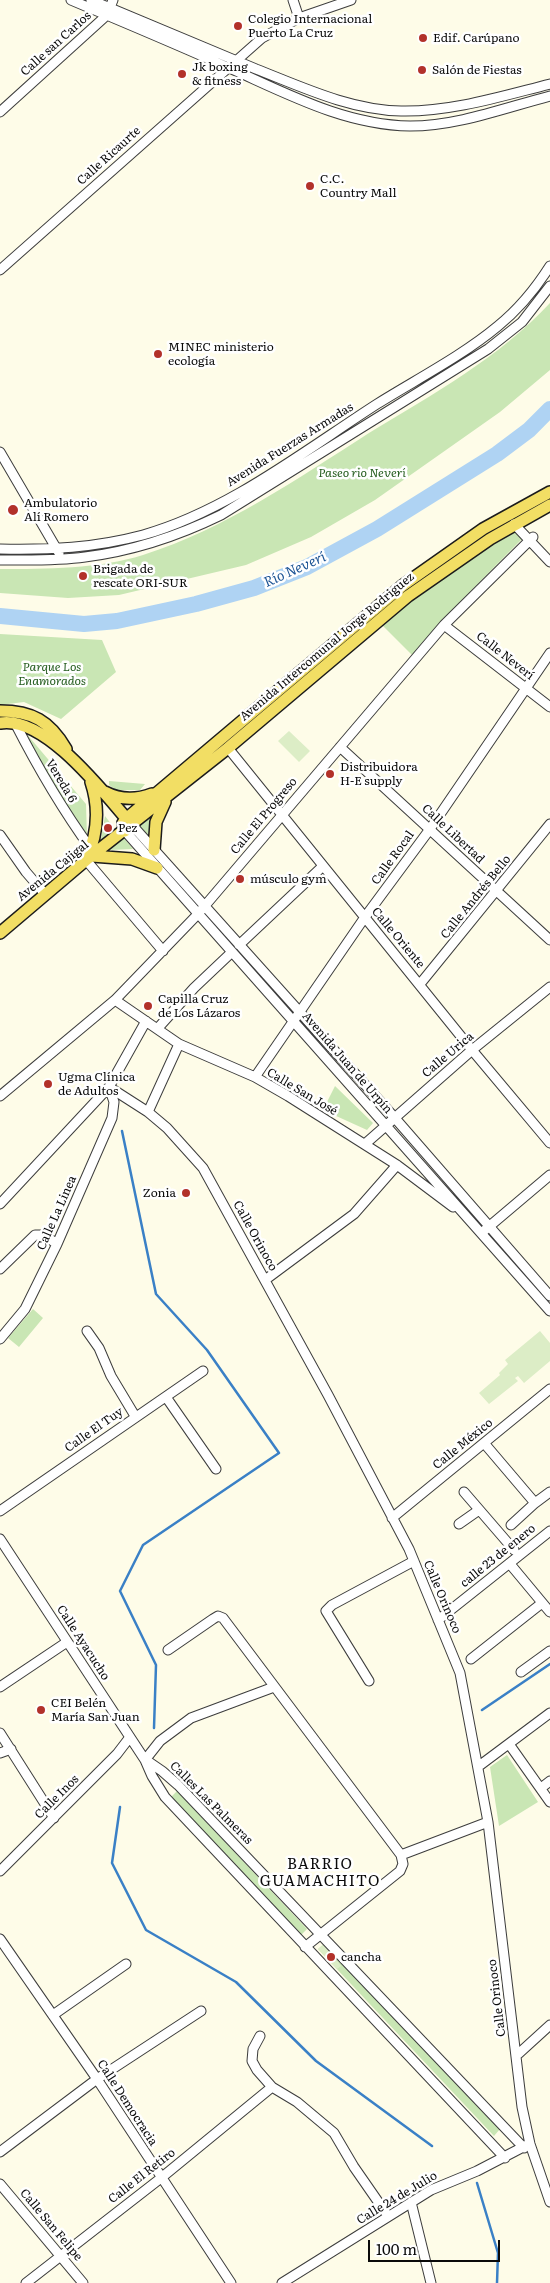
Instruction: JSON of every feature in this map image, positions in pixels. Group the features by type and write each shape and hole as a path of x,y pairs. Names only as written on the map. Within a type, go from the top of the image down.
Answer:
{"main road":[{"name":"Avenida Intercomunal Jorge Rodriguez","path":"128,825 345,632 409,580 483,529 550,492"},
{"name":"Avenida Intercomunal Jorge Rodriguez","path":"166,791 228,748 408,596 460,559 516,523 550,506"},
{"path":"0,711 17,711 42,721 55,732 69,755"},
{"path":"0,723 26,725 48,738 69,755 100,789 128,825"},
{"path":"90,779 98,814 90,855 132,858 157,868"},
{"path":"100,789 110,795 132,799 166,791 156,822 154,850"},
{"name":"Avenida Cajigal","path":"0,933 90,855 128,825"}],"street":[{"path":"71,0 110,8 228,67 318,107 344,116 382,124 408,126 451,122 550,96"},
{"path":"91,0 331,98 373,108 391,110 437,109 550,84"},
{"path":"293,0 299,18"},
{"name":"Calle Ricaurte","path":"0,270 262,38 299,18 351,0"},
{"name":"Calle san Carlos","path":"0,112 110,8"},
{"name":"Avenida Fuerzas Armadas","path":"0,549 83,548 143,534 215,506 478,341 521,305 550,266"},
{"name":"Avenida Fuerzas Armadas","path":"0,560 83,558 135,548 198,527 221,515 488,350 522,322 550,286"},
{"path":"0,452 58,549 62,559"},
{"path":"516,523 550,562"},
{"path":"531,539 550,555"},
{"name":"Calle El Progreso","path":"0,1096 116,1000 197,915 281,814 444,625 531,539"},
{"name":"Calle Neverí","path":"444,625 550,708"},
{"name":"Calle Rocal","path":"254,1077 430,829 550,653"},
{"name":"Vereda 6","path":"16,723 61,807 90,855 163,950"},
{"name":"Calle Libertad","path":"340,747 550,940"},
{"name":"Calle Oriente","path":"228,748 472,1050 550,1143"},
{"name":"Calle Andrés Bello","path":"420,984 550,824"},
{"name":"Avenida Juan de Urpín","path":"128,825 154,850 203,907 293,1020 550,1311"},
{"name":"Avenida Juan de Urpín","path":"128,825 157,868 197,915 235,948 299,1012 550,1296"},
{"path":"0,835 26,872 46,894"},
{"path":"158,1028 194,988 323,866"},
{"name":"Calle Urica","path":"365,1144 472,1050 550,987"},
{"name":"Calle San José","path":"116,1000 179,1044 254,1077 365,1144 397,1165 468,1219"},
{"path":"0,1204 109,1087 146,1021"},
{"path":"148,1112 179,1044"},
{"name":"Calle Orinoco","path":"109,1087 148,1112 168,1128 203,1168 328,1395 414,1561 460,1673 488,1822 527,2146 550,2202"},
{"name":"Calle La Linea","path":"0,1339 26,1309 57,1244 112,1118 114,1102 109,1087"},
{"path":"265,1280 354,1214 397,1165"},
{"path":"481,1234 550,1175"},
{"path":"0,1269 35,1235 44,1235 57,1244"},
{"path":"87,1332 99,1348 106,1368 135,1416"},
{"name":"Calle El Tuy","path":"0,1511 135,1416 203,1372"},
{"name":"Calle México","path":"392,1518 550,1389"},
{"path":"166,1397 216,1469"},
{"path":"484,1443 535,1503"},
{"path":"464,1492 514,1550"},
{"path":"511,1525 550,1492"},
{"path":"459,1524 480,1510"},
{"name":"calle 23 de enero","path":"438,1620 549,1535"},
{"name":"Calle Ayacucho","path":"0,1539 146,1760"},
{"path":"369,1681 326,1611 332,1605 414,1561"},
{"path":"510,1564 550,1612"},
{"path":"471,1659 542,1603"},
{"path":"168,1650 218,1616 223,1618 401,1855 403,1864 400,1871 305,1947"},
{"path":"0,1687 67,1642"},
{"path":"521,1672 550,1651"},
{"path":"146,1760 160,1741 191,1718 274,1687"},
{"path":"478,1766 550,1713"},
{"path":"0,1733 54,1818"},
{"name":"Calle Inos","path":"0,1871 117,1754 130,1737"},
{"path":"509,1744 550,1802"},
{"path":"0,1754 11,1749"},
{"name":"Calles Las Palmeras","path":"146,1760 162,1770 178,1785 320,1935 527,2146"},
{"name":"Calles Las Palmeras","path":"146,1760 152,1776 165,1796 505,2158"},
{"path":"541,1788 550,1781"},
{"path":"401,1855 488,1822"},
{"name":"Calle Democracia","path":"0,1939 97,2079 231,2283"},
{"path":"53,2014 126,1964"},
{"path":"0,2152 97,2079 201,2011"},
{"path":"516,2056 550,2025"},
{"path":"260,2036 254,2049 252,2062 272,2087 296,2102 334,2133 354,2167 388,2216"},
{"name":"Calle El Retiro","path":"26,2283 161,2178 272,2087"},
{"name":"Calle 24 de Julio","path":"282,2283 411,2202 450,2181 477,2172 527,2146"},
{"name":"Calle San Felipe","path":"0,2184 83,2283"},
{"path":"411,2202 430,2283"}],"green space":[{"name":"Paseo rio Neverí","path":"550,303 550,370 500,412 375,500 311,537 246,565 119,595 68,598 0,593 0,569 91,566 126,560 173,544 232,517 260,502 464,374 509,341"},
{"path":"513,530 522,539 441,621 412,655 382,625 436,581"},
{"name":"Parque Los Enamorados","path":"0,634 102,640 116,672 61,719 24,702 0,705"},
{"path":"289,731 310,751 299,762 278,741"},
{"path":"25,732 86,804 87,837 63,804"},
{"path":"109,781 145,784 140,790 116,790 109,785"},
{"path":"105,816 115,829 100,844"},
{"path":"151,816 148,836 139,826"},
{"path":"124,838 133,849 109,850"},
{"path":"335,1086 373,1123 367,1130 323,1110"},
{"path":"33,1309 43,1318 19,1347 8,1338"},
{"path":"540,1331 550,1343 550,1361 524,1383 518,1376 515,1378 518,1381 489,1404 479,1393 500,1375 499,1373 508,1364 505,1360"},
{"path":"507,1755 538,1802 499,1826 490,1767"},
{"path":"177,1791 307,1929 301,1935 171,1797"},
{"path":"325,1943 500,2129 494,2136 318,1949"},
{"name":"cancha","path":"325,1943 341,1966 337,1969 318,1949"}],"waterway":[{"name":"Río Neverí","path":"0,616 84,624 117,621 196,604 254,588 307,567 377,529 497,454 529,430 550,409"},
{"path":"122,1131 156,1294 207,1350 279,1453 143,1545 120,1591 156,1665 154,1728"},
{"path":"482,1710 550,1664"},
{"path":"120,1807 112,1863 146,1930 236,1982 316,2061 432,2146"},
{"path":"477,2183 498,2253 497,2283"}],"place":[{"name":"Colegio Internacional Puerto La Cruz","path":"238,26"},
{"name":"Edif. Carúpano","path":"423,38"},
{"name":"Salón de Fiestas","path":"422,70"},
{"name":"Jk boxing & fitness","path":"182,74"},
{"name":"C.C. Country Mall","path":"310,186"},
{"name":"MINEC ministerio ecología","path":"158,354"},
{"name":"Ambulatorio Alí Romero","path":"13,510"},
{"name":"Brigada de rescate ORI-SUR","path":"83,576"},
{"name":"Distribuidora H-E supply","path":"330,774"},
{"name":"Pez","path":"108,828"},
{"name":"músculo gym","path":"240,879"},
{"name":"Capilla Cruz de Los Lázaros","path":"148,1006"},
{"name":"Ugma Clínica de Adultos","path":"48,1084"},
{"name":"Zonia","path":"186,1193"},
{"name":"CEI Belén María San Juan","path":"41,1710"},
{"name":"cancha","path":"331,1957"}],"district":[{"name":"BARRIO GUAMACHITO","path":"320,1874"}]}
